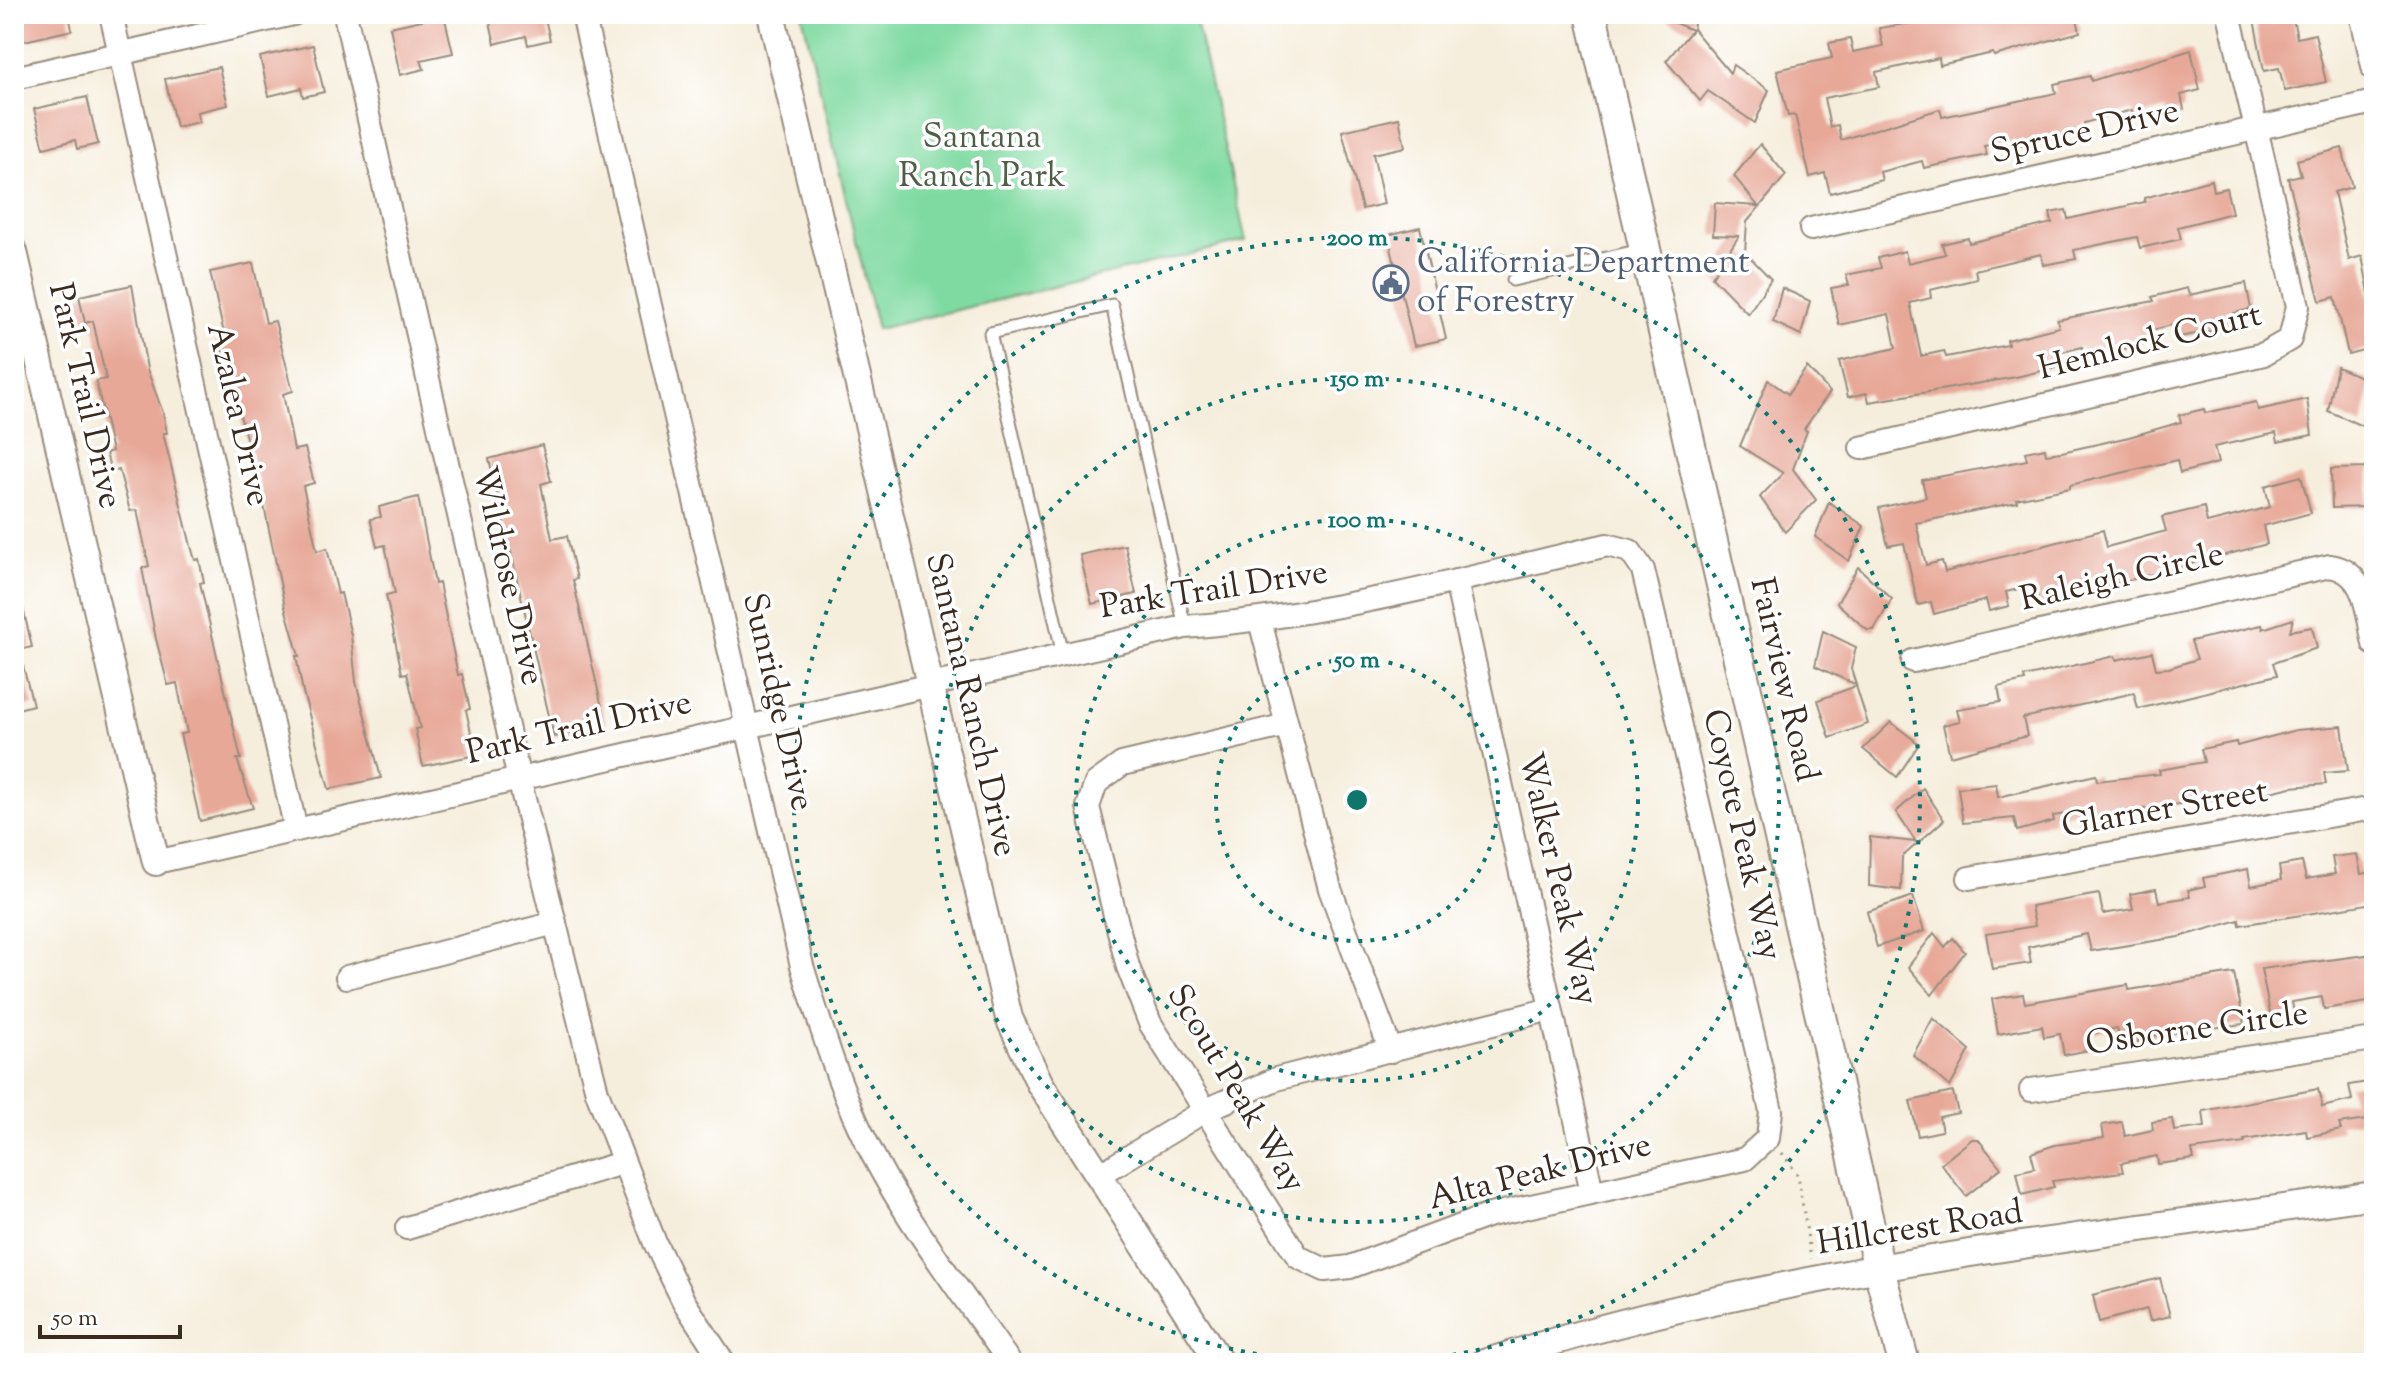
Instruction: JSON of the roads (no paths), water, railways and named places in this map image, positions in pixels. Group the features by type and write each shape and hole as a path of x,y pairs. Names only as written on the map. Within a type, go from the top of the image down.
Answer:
{"main road":[{"name":"Fairview Road","path":"1591,14 1879,1269 1904,1363"}],"street":[{"name":"Azalea Drive","path":"111,14 296,830"},
{"path":"14,78 293,14"},
{"name":"Wildrose Drive","path":"345,14 519,779 597,1092 622,1163 684,1302 724,1363"},
{"name":"Sunridge Drive","path":"583,14 802,966 827,1046 859,1126 893,1192 1010,1363"},
{"name":"Santana Ranch Drive","path":"771,14 1009,1018 1040,1084 1220,1363"},
{"path":"2229,14 2256,130"},
{"path":"2361,14 2374,70"},
{"name":"Spruce Drive","path":"1811,229 2374,102"},
{"name":"Hemlock Court","path":"1861,448 2264,354 2286,343 2295,331 2298,306 2256,130"},
{"name":"Park Trail Drive","path":"14,252 156,862 1185,627 1260,621 1353,605 1607,545 1630,551"},
{"name":"Coyote Peak Way","path":"1630,551 1643,570 1768,1095 1771,1111 1768,1138"},
{"name":"Raleigh Circle","path":"1913,661 2319,566 2346,570 2363,593 2374,644"},
{"name":"Walker Peak Way","path":"1456,581 1592,1192"},
{"path":"1260,621 1330,889 1391,1051"},
{"name":"Scout Peak Way","path":"1287,725 1122,764 1096,783 1088,807 1136,994 1150,1023 1298,1257 1325,1270"},
{"name":"Glarner Street","path":"1969,878 2374,808"},
{"path":"347,977 555,923"},
{"path":"1099,1175 1206,1110 1276,1079 1551,1009"},
{"name":"Osborne Circle","path":"2031,1090 2374,1039"},
{"name":"Alta Peak Drive","path":"1325,1270 1350,1267 1490,1215 1745,1159 1768,1138"},
{"path":"407,1228 622,1163"},
{"name":"Hillcrest Road","path":"1484,1363 1642,1319 1879,1269 2374,1195"}],"lane":[{"path":"1513,280 1645,249"},
{"path":"1063,655 990,333 1112,305 1185,627"}],"place":[{"name":"California Department of Forestry","path":"1391,283"}],"park label":[{"name":"Santana Ranch Park","path":"982,158"}]}
